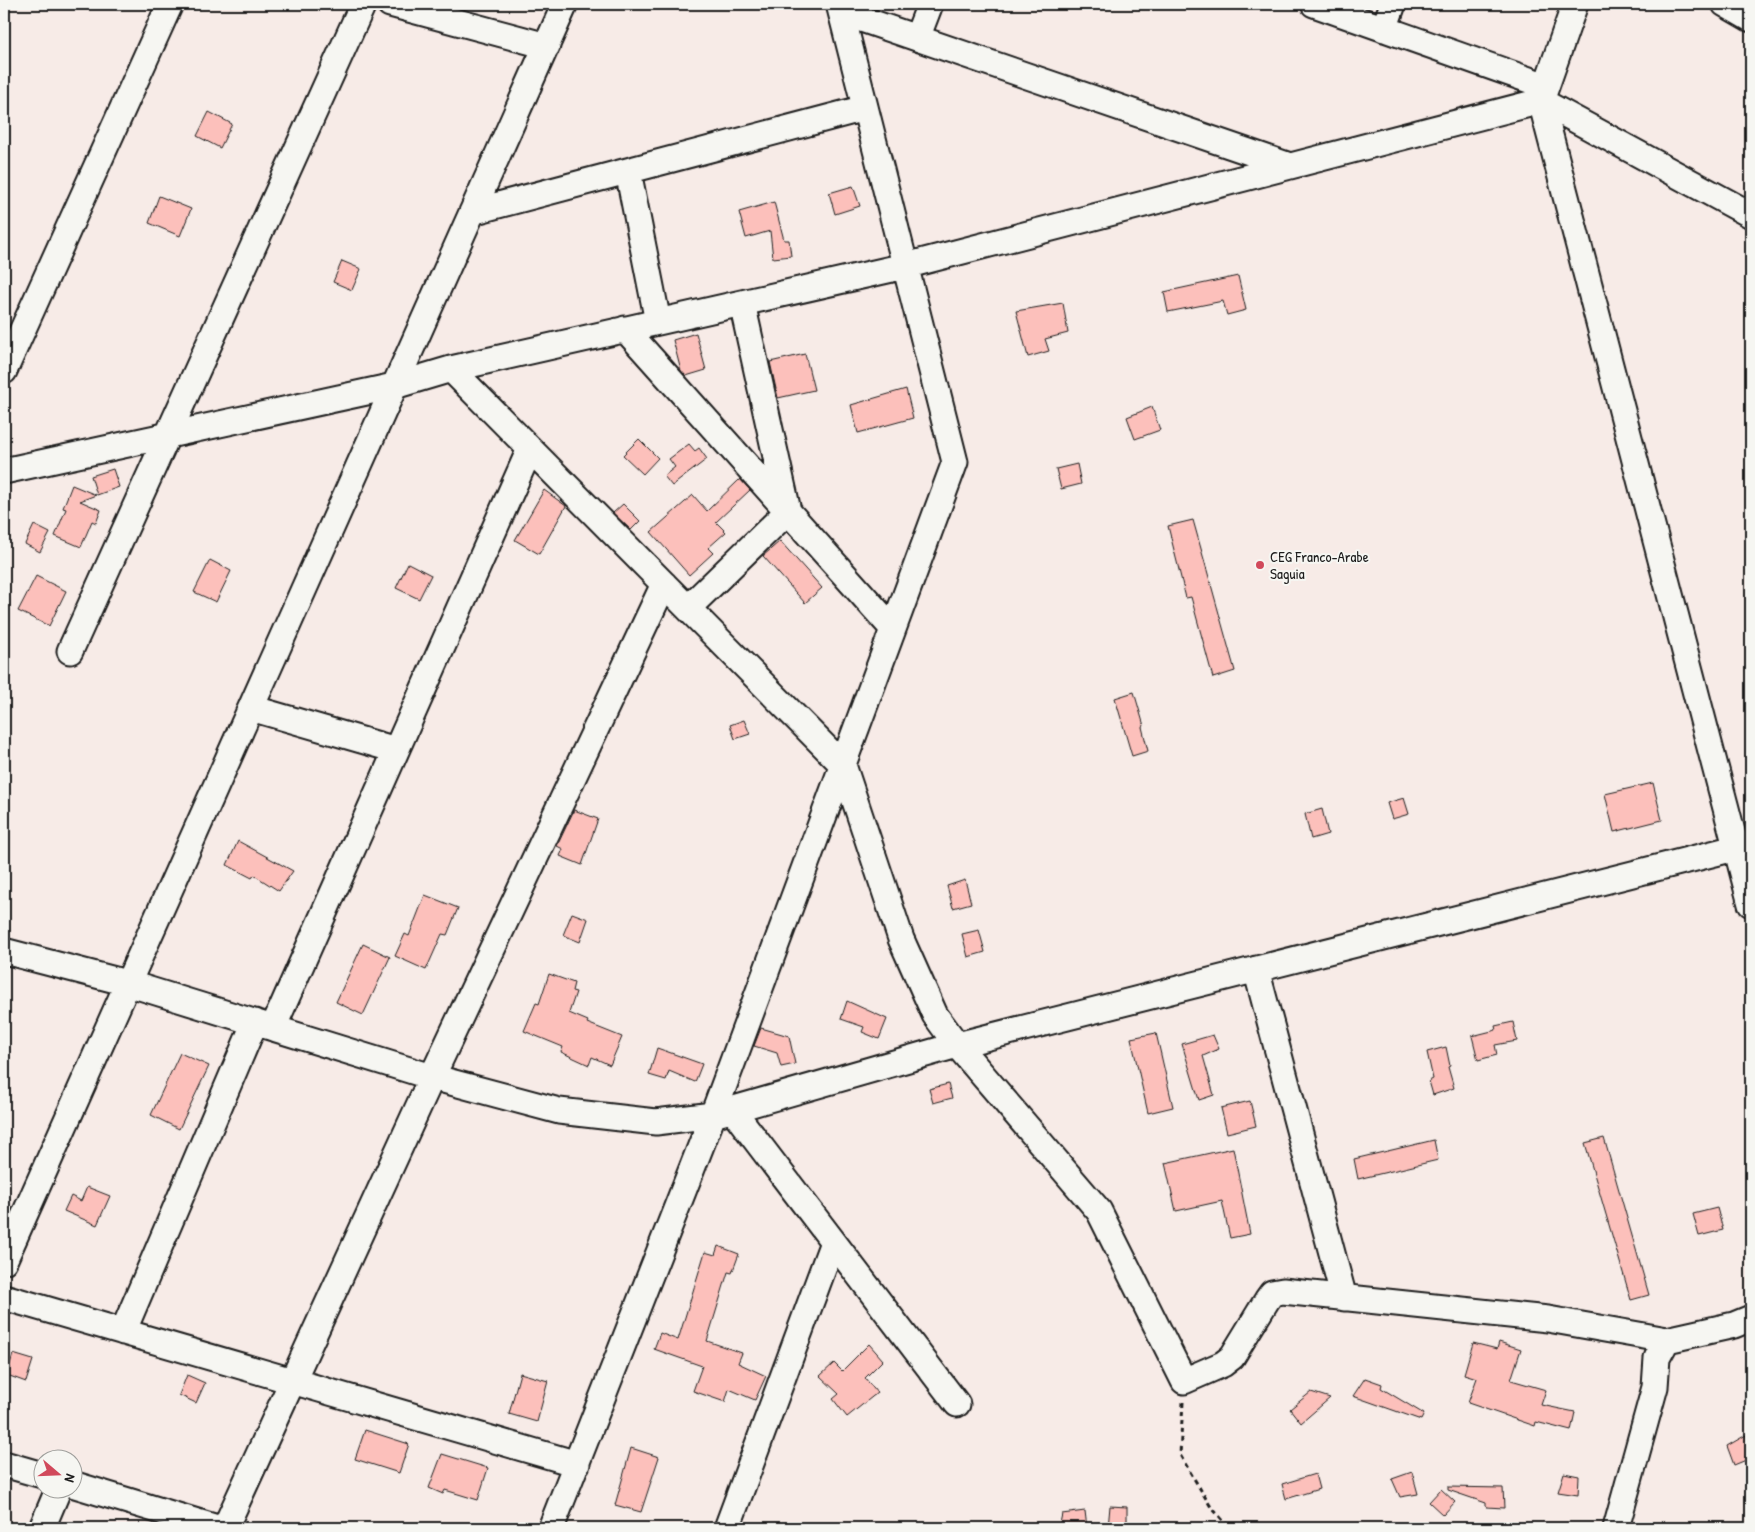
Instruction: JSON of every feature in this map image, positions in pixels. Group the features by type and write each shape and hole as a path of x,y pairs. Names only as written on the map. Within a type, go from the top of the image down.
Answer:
{"street":[{"path":"4,371 11,336 170,4"},
{"path":"70,651 363,4"},
{"path":"390,4 547,46"},
{"path":"4,1260 565,4"},
{"path":"917,38 930,4"},
{"path":"1314,4 1384,29 1543,94 1751,215"},
{"path":"1384,29 1393,4"},
{"path":"1576,4 1543,94 1744,846 1751,904"},
{"path":"1725,4 1751,19"},
{"path":"840,8 917,38 1290,166"},
{"path":"551,1528 723,1112 843,765 955,462 840,8"},
{"path":"4,471 394,386 451,369 905,266 1290,166 1543,94"},
{"path":"472,212 865,108"},
{"path":"628,171 658,322"},
{"path":"742,303 788,511"},
{"path":"625,329 893,629"},
{"path":"451,369 843,765 904,947 935,1014 957,1045 1098,1211 1184,1381 1223,1364 1232,1357 1272,1294 1283,1291 1548,1319 1667,1340 1734,1325 1751,1318"},
{"path":"123,1332 264,1025 396,750 530,449"},
{"path":"688,608 788,511"},
{"path":"225,1528 432,1077 664,584"},
{"path":"250,708 396,750"},
{"path":"4,951 127,983 432,1077 569,1113 656,1122 723,1112 957,1045 1744,846"},
{"path":"1256,969 1344,1298"},
{"path":"723,1112 834,1242 957,1404"},
{"path":"727,1528 834,1242"},
{"path":"4,1297 577,1464"},
{"path":"1616,1528 1655,1386 1657,1358 1667,1340"},
{"path":"4,1464 32,1472"},
{"path":"82,1487 217,1528"},
{"path":"42,1528 54,1500"}],"path":[{"path":"1184,1381 1180,1454 1211,1507 1230,1528"}],"building":[{"path":"209,112 232,124 220,148 197,136"},
{"path":"853,186 860,206 835,214 829,193"},
{"path":"159,196 191,209 180,236 149,223"},
{"path":"774,202 784,240 789,240 791,256 773,258 770,231 746,238 739,212"},
{"path":"342,261 361,269 352,290 333,282"},
{"path":"1238,276 1246,310 1227,315 1223,301 1168,312 1164,292"},
{"path":"1063,303 1068,333 1045,339 1049,351 1028,357 1016,311"},
{"path":"696,333 706,370 686,376 681,371 673,340"},
{"path":"805,354 814,390 778,398 770,362"},
{"path":"906,389 913,418 858,433 851,405"},
{"path":"1152,407 1160,430 1135,439 1127,417"},
{"path":"639,439 658,458 643,474 623,455"},
{"path":"689,444 695,451 699,448 707,459 672,486 664,476 675,467 669,459"},
{"path":"1077,464 1081,484 1061,489 1056,469"},
{"path":"113,469 119,487 97,495 91,476"},
{"path":"740,479 750,490 716,522 726,532 708,548 713,553 689,575 651,532 693,495 707,511"},
{"path":"72,485 96,495 80,501 101,510 96,523 92,521 81,547 55,536 66,509 63,508"},
{"path":"544,490 566,506 539,554 515,540"},
{"path":"623,504 640,521 631,530 613,513"},
{"path":"1193,520 1235,671 1213,678 1191,597 1186,598 1168,526"},
{"path":"34,525 50,533 40,552 25,544"},
{"path":"780,541 822,588 805,603 763,556"},
{"path":"210,560 231,571 216,602 194,592"},
{"path":"408,563 431,575 419,599 396,588"},
{"path":"36,576 66,591 49,626 18,611"},
{"path":"1134,692 1144,726 1142,727 1148,751 1132,756 1115,698"},
{"path":"744,720 750,734 735,739 730,725"},
{"path":"1653,783 1662,820 1614,832 1605,794"},
{"path":"1404,798 1409,814 1392,819 1387,803"},
{"path":"1322,809 1328,834 1311,839 1305,814"},
{"path":"574,810 598,819 582,865 560,856 563,849 557,846"},
{"path":"238,841 293,871 279,891 254,875 252,878 227,865"},
{"path":"965,880 971,903 953,908 947,886"},
{"path":"425,895 458,908 447,935 442,934 426,970 395,956 405,934 409,936"},
{"path":"572,913 588,919 580,942 563,935"},
{"path":"979,930 985,952 968,957 962,934"},
{"path":"363,944 390,957 363,1015 336,1002"},
{"path":"549,974 574,983 572,991 576,992 569,1013 588,1021 587,1023 622,1037 610,1065 592,1057 589,1065 561,1052 563,1047 524,1031 536,1003 539,1004"},
{"path":"847,1001 887,1019 879,1039 862,1032 864,1027 841,1019"},
{"path":"1513,1022 1517,1041 1495,1045 1497,1055 1478,1060 1472,1036 1496,1030 1495,1026"},
{"path":"761,1028 789,1036 795,1064 781,1067 777,1053 754,1046"},
{"path":"1156,1033 1173,1107 1148,1113 1131,1038"},
{"path":"1213,1035 1219,1049 1203,1056 1214,1095 1199,1100 1182,1044"},
{"path":"1446,1047 1450,1066 1448,1067 1454,1088 1433,1095 1429,1081 1433,1079 1427,1052"},
{"path":"657,1048 702,1064 695,1082 669,1071 666,1080 649,1075"},
{"path":"180,1053 209,1066 179,1129 151,1115"},
{"path":"948,1084 952,1098 933,1103 929,1089"},
{"path":"1250,1101 1256,1126 1227,1133 1221,1108"},
{"path":"1604,1138 1649,1295 1631,1300 1585,1143"},
{"path":"1434,1140 1438,1160 1358,1179 1354,1159"},
{"path":"1233,1148 1250,1234 1230,1238 1222,1201 1176,1211 1165,1163"},
{"path":"87,1187 110,1196 97,1225 64,1211 71,1196 81,1201"},
{"path":"1717,1208 1723,1230 1699,1236 1693,1214"},
{"path":"718,1246 739,1254 732,1273 728,1272 707,1341 742,1353 738,1363 766,1376 755,1400 729,1389 725,1402 693,1391 702,1366 654,1349 660,1333 678,1340 705,1252 715,1255"},
{"path":"1499,1342 1521,1349 1511,1380 1546,1390 1541,1405 1575,1412 1571,1431 1536,1422 1535,1426 1468,1403 1477,1378 1464,1374 1473,1343 1497,1349"},
{"path":"869,1344 883,1360 865,1378 877,1393 847,1417 833,1399 839,1394 820,1376 834,1363 842,1371"},
{"path":"13,1354 33,1360 26,1382 7,1375"},
{"path":"520,1373 548,1381 537,1422 509,1414"},
{"path":"187,1375 205,1383 196,1403 179,1395"},
{"path":"1365,1378 1382,1384 1381,1388 1424,1414 1421,1420 1353,1396"},
{"path":"1311,1392 1330,1398 1301,1423 1290,1409"},
{"path":"365,1430 409,1444 399,1473 355,1459"},
{"path":"1746,1435 1751,1458 1734,1465 1727,1446"},
{"path":"631,1448 659,1457 641,1512 615,1505"},
{"path":"442,1454 488,1468 478,1500 445,1490 443,1494 429,1488"},
{"path":"1412,1472 1418,1494 1400,1497 1392,1479"},
{"path":"1564,1473 1579,1476 1578,1495 1558,1492"},
{"path":"1315,1474 1319,1489 1286,1499 1282,1484"},
{"path":"1448,1487 1503,1488 1504,1508 1486,1507 1486,1503 1448,1490"},
{"path":"1441,1489 1455,1502 1443,1515 1429,1502"},
{"path":"1110,1506 1127,1507 1127,1528 1108,1528"},
{"path":"1085,1511 1087,1528 1059,1528 1062,1514"}],"place":[{"name":"CEG Franco-Arabe Saguia","path":"1260,565"}]}
